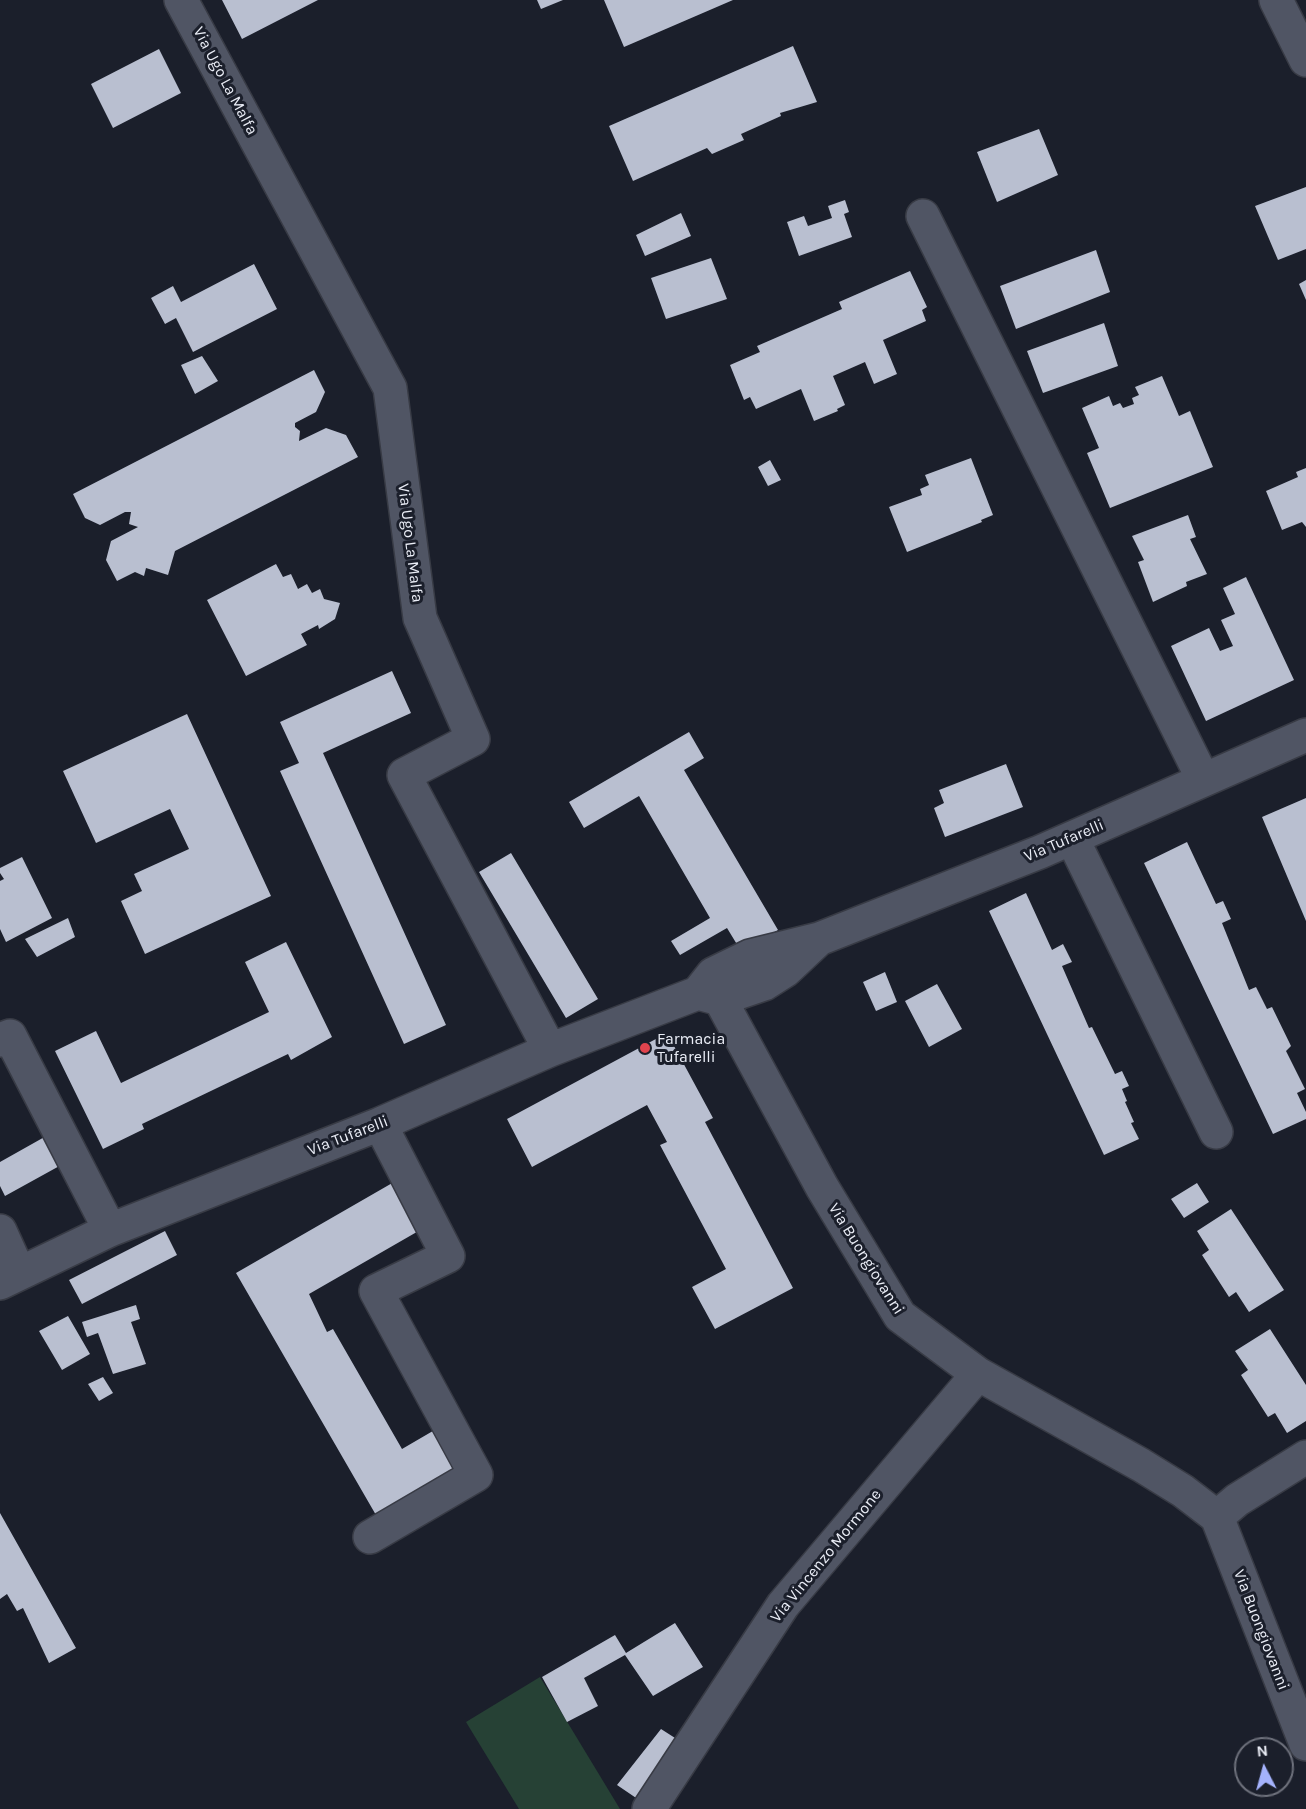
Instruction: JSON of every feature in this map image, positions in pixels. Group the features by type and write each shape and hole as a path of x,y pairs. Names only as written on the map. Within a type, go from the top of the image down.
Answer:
{"street":[{"name":"Via Ugo La Malfa","path":"181,0 390,388 420,618 473,739 404,775 550,1050"},
{"path":"1276,0 1306,60"},
{"path":"923,216 1203,779"},
{"name":"Via Tufarelli","path":"10,1278 110,1230 380,1124 550,1050 709,996 764,984 786,970 819,939 1072,838 1306,735"},
{"path":"1072,838 1216,1132"},
{"name":"Via Buongiovanni","path":"709,996 900,1316 978,1374 1141,1464 1183,1491 1217,1517 1306,1744"},
{"path":"0,1040 10,1036 110,1230"},
{"path":"370,1537 476,1475 376,1291 448,1256 380,1124"},
{"path":"0,1231 10,1278"},
{"name":"Via Vincenzo Mormone","path":"649,1809 783,1605 978,1374"},
{"path":"1217,1517 1237,1500 1306,1457"}],"green space":[{"path":"540,1677 620,1809 519,1809 466,1722"}],"building":[{"path":"222,0 318,0 242,39"},
{"path":"537,0 563,0 541,9"},
{"path":"604,0 733,0 624,47"},
{"path":"793,46 817,102 780,113 781,116 741,134 744,140 712,154 707,148 633,181 609,126"},
{"path":"159,49 181,93 113,128 91,84"},
{"path":"1039,129 1058,175 997,202 977,152"},
{"path":"1306,187 1306,249 1278,260 1255,206"},
{"path":"845,200 849,212 844,214 852,237 799,256 787,222 804,216 808,226 832,218 828,206"},
{"path":"681,213 691,236 645,256 636,235"},
{"path":"1096,250 1110,292 1016,329 1000,286"},
{"path":"711,258 727,299 666,319 651,278"},
{"path":"254,264 277,309 193,352 176,318 165,324 151,298 173,286 181,302"},
{"path":"910,271 927,307 922,310 926,321 883,340 897,374 874,384 865,362 833,376 845,405 837,409 838,411 814,421 801,389 756,409 750,397 744,400 730,365 760,352 757,346 842,309 839,302"},
{"path":"1306,280 1306,300 1299,284"},
{"path":"1104,323 1118,366 1043,393 1027,351"},
{"path":"202,356 218,381 195,394 181,365"},
{"path":"314,370 325,392 316,412 295,423 295,427 300,431 299,441 326,428 346,435 358,457 175,551 168,575 146,568 144,576 135,572 117,581 106,560 111,541 138,527 129,524 131,512 125,512 100,525 85,518 73,494"},
{"path":"1162,376 1179,416 1190,411 1213,467 1110,508 1087,453 1099,448 1082,408 1109,396 1113,406 1120,403 1123,408 1134,404 1132,398 1139,395 1135,387"},
{"path":"971,458 993,515 981,520 982,522 907,552 889,507 922,495 920,489 929,485 925,475"},
{"path":"770,460 781,480 768,486 758,467"},
{"path":"1306,468 1306,527 1302,522 1282,530 1266,491 1298,477 1296,472"},
{"path":"1188,515 1196,537 1190,539 1207,574 1186,582 1187,586 1153,602 1138,562 1144,560 1132,536"},
{"path":"276,564 283,577 291,574 298,589 307,584 312,593 320,589 324,599 340,603 335,619 319,629 318,625 301,634 307,645 246,676 207,600"},
{"path":"1246,577 1294,680 1206,721 1171,646 1209,628 1220,651 1233,646 1221,620 1235,614 1223,588"},
{"path":"392,671 411,713 323,753 446,1025 404,1044 280,771 299,763 280,722"},
{"path":"187,714 271,896 145,954 121,901 142,891 134,874 189,849 170,809 96,843 63,771"},
{"path":"689,732 704,758 684,770 778,930 741,951 727,928 680,955 671,941 710,918 639,796 584,828 569,802"},
{"path":"1006,764 1023,807 945,837 934,808 944,803 939,790"},
{"path":"1306,798 1306,921 1262,817"},
{"path":"1187,842 1216,904 1223,901 1231,919 1222,923 1249,990 1256,987 1267,1009 1272,1007 1291,1046 1286,1051 1305,1089 1297,1093 1306,1112 1306,1119 1273,1134 1144,863"},
{"path":"511,853 598,999 566,1018 479,872"},
{"path":"22,857 52,918 6,942 0,929 0,881 4,879 0,868"},
{"path":"1026,893 1052,950 1063,944 1072,962 1062,966 1089,1028 1092,1027 1115,1074 1122,1071 1129,1086 1122,1089 1134,1122 1131,1123 1139,1139 1104,1155 989,911"},
{"path":"68,918 75,937 37,957 25,939"},
{"path":"286,942 332,1037 291,1060 288,1054 142,1124 144,1129 103,1149 55,1051 96,1031 121,1083 269,1012 245,962"},
{"path":"885,972 897,1002 876,1011 863,982"},
{"path":"937,984 962,1029 929,1047 905,1001"},
{"path":"667,1033 713,1118 705,1122 793,1288 715,1329 692,1287 726,1269 660,1145 667,1142 647,1105 532,1167 507,1119"},
{"path":"48,1135 63,1164 5,1196 0,1186 0,1162"},
{"path":"394,1182 422,1229 309,1294 327,1332 333,1329 402,1449 438,1428 464,1473 380,1522 236,1273"},
{"path":"1197,1183 1209,1202 1184,1218 1171,1199"},
{"path":"1231,1209 1284,1290 1249,1312 1236,1292 1229,1297 1202,1255 1209,1250 1197,1231"},
{"path":"165,1231 177,1255 82,1304 69,1280"},
{"path":"136,1305 140,1319 131,1322 146,1364 113,1374 98,1333 87,1337 82,1322"},
{"path":"68,1316 90,1354 62,1370 39,1331"},
{"path":"1270,1329 1306,1385 1306,1421 1287,1433 1275,1413 1268,1417 1241,1375 1248,1370 1235,1351"},
{"path":"103,1377 113,1393 99,1401 88,1384"},
{"path":"0,1513 76,1648 49,1663 23,1608 17,1611 7,1594 0,1599"},
{"path":"675,1623 703,1667 653,1696 625,1655 584,1678 598,1706 567,1722 542,1677 615,1635 626,1653"},
{"path":"661,1729 686,1745 642,1802 617,1785"}],"place":[{"name":"Farmacia Tufarelli","path":"645,1048"}]}
